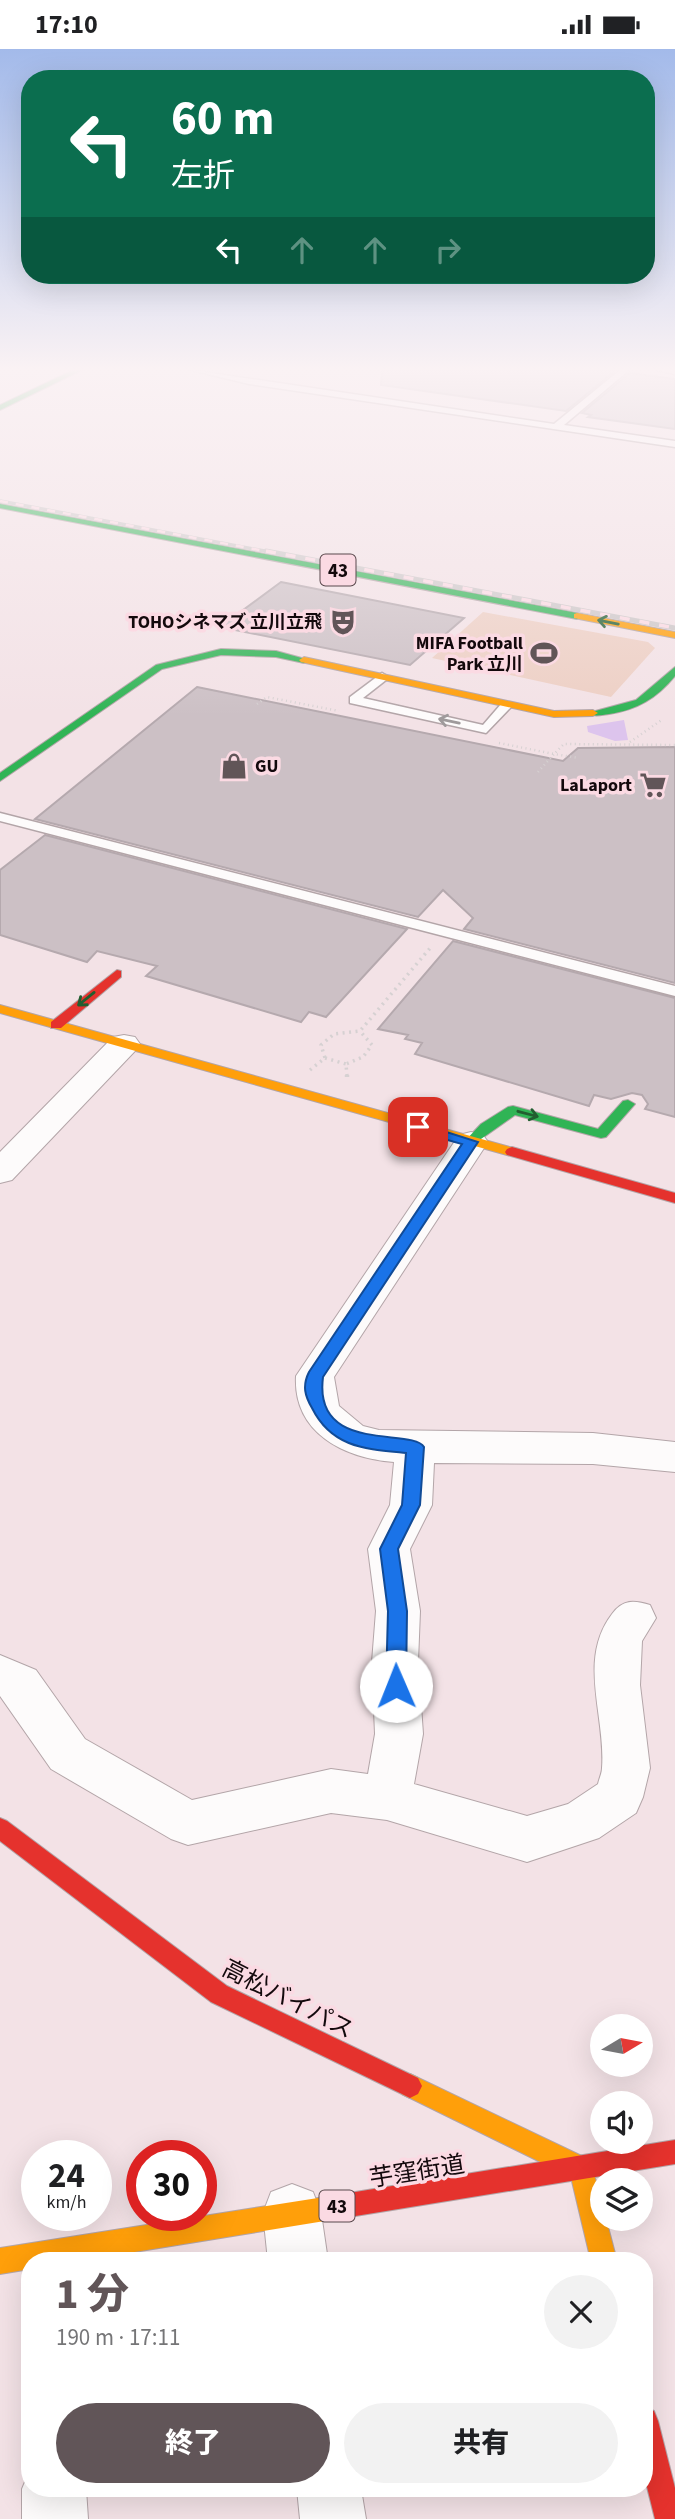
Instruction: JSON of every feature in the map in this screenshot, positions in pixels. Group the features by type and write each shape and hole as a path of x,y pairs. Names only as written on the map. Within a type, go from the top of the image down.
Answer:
{"main road":[{"name":"43","path":"0,495 675,620"},
{"name":"43","path":"0,506 675,635"},
{"path":"0,778 159,667 179,660 221,652 251,651 554,714 616,709 653,695 675,670"},
{"path":"56,1025 117,974"},
{"path":"0,1009 675,1198"},
{"path":"471,1142 486,1127 513,1110 601,1133 628,1104"},
{"name":"高松バイパス","path":"0,1828 219,1994 581,2169"},
{"name":"芋窪街道","path":"106,2252 295,2237 581,2169 675,2153"},
{"path":"581,2169 602,2252"},
{"path":"653,2456 669,2519"}],"street":[{"path":"0,1172 124,1044"},
{"path":"471,1142 315,1376 313,1394 327,1422 360,1442 415,1447 635,1450 675,1457"},
{"path":"387,1798 399,1734 395,1662 398,1611 389,1549 411,1505 415,1447"},
{"path":"0,1674 20,1684 68,1754 188,1823 331,1791 387,1798 527,1839 582,1822 620,1797 626,1767 617,1685 620,1637 634,1618"},
{"path":"54,2497 55,2519"},
{"path":"330,2497 333,2519"}],"lane":[{"path":"382,677 354,700 486,729 506,706"},
{"path":"0,817 675,991"}],"path":[{"path":"626,744 668,714"},
{"path":"538,772 554,754 579,758"},
{"path":"325,1058 321,1045 334,1034 360,1031 438,939"},
{"path":"325,1058 346,1064 363,1057 372,1045 360,1031"},
{"path":"301,1077 325,1058"},
{"path":"346,1064 347,1089"}],"shaded area":[{"name":"MIFA Football Park 立川","path":"483,612 648,642 655,648 611,697 432,658"},
{"path":"624,720 628,740 615,741 588,732 587,726"}],"building":[{"name":"TOHOシネマズ 立川立飛","path":"281,582 464,618 410,665 220,627"},
{"path":"197,687 563,761 578,748 675,747 675,983 464,929 473,918 443,890 418,917 35,819"},
{"path":"45,835 407,929 326,1017 309,1012 301,1022 146,976 157,966 97,951 87,962 0,935 0,870"},
{"path":"453,941 675,998 675,1117 645,1109 648,1104 642,1095 632,1093 611,1099 594,1095 589,1106 415,1054 422,1043 405,1039 408,1035 378,1029"}],"railway":[{"path":"0,501 275,553"},
{"path":"266,551 675,628"}],"traffic: fast":[{"path":"0,506 577,616"},
{"path":"0,778 159,667 221,652 276,654 304,660"},
{"path":"593,713 619,710 640,702 657,690 675,670"},
{"path":"471,1142 486,1127 513,1110 601,1134 628,1104"}],"traffic: slow":[{"path":"577,616 675,635"},
{"path":"304,660 554,714 593,713"},
{"path":"0,1009 512,1152"},
{"path":"410,2086 581,2169 602,2252"},
{"path":"56,2252 337,2207"},
{"path":"0,2261 21,2258"}],"traffic: jam":[{"path":"56,1025 117,974"},
{"path":"512,1152 675,1198"},
{"path":"0,1828 219,1994 410,2086"},
{"path":"337,2207 675,2152"},
{"path":"653,2456 669,2519"}],"place":[{"name":"TOHOシネマズ 立川立飛","path":"343,622"},
{"name":"MIFA Football Park 立川","path":"544,653"},
{"name":"GU","path":"234,766"},
{"name":"LaLaport","path":"653,785"}],"route":[{"path":"396,1686 398,1611 389,1549 411,1505 415,1447 360,1442 327,1422 313,1394 315,1376 471,1142 418,1127"}]}
